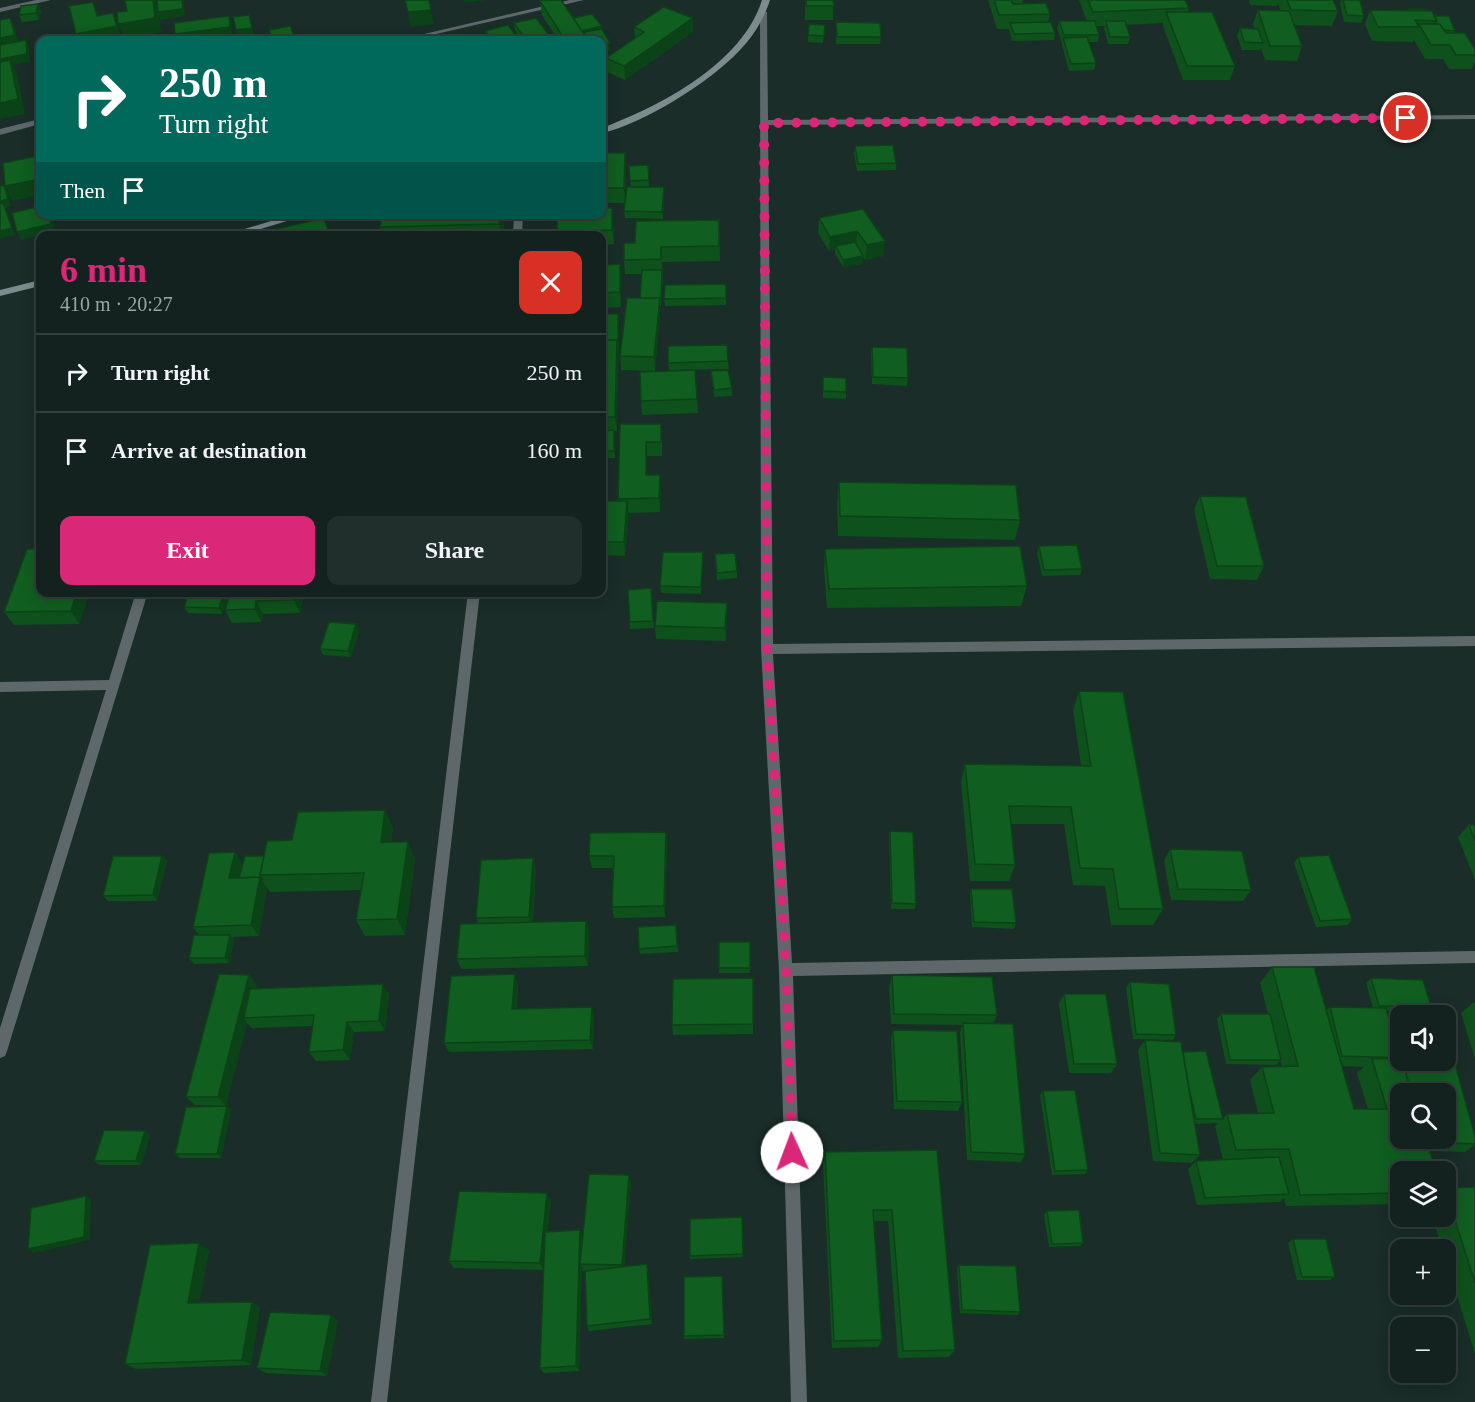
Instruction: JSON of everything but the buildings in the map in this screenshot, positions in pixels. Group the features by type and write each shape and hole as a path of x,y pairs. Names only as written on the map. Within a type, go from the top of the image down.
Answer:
{"street":[{"path":"0,10 47,0"},
{"path":"420,36 580,0"},
{"path":"764,6 767,649 786,970 799,1402"},
{"path":"606,129 652,109 733,54 764,6"},
{"path":"764,123 1475,117"},
{"path":"0,132 36,123"},
{"path":"257,231 292,219"},
{"path":"0,293 36,284"},
{"path":"0,1051 140,597"},
{"path":"378,1402 473,597"},
{"path":"767,649 1475,641"},
{"path":"0,687 114,685"},
{"path":"786,970 1475,957"}],"route":[{"path":"792,1152 786,970 767,649 764,123 1406,118"}]}
